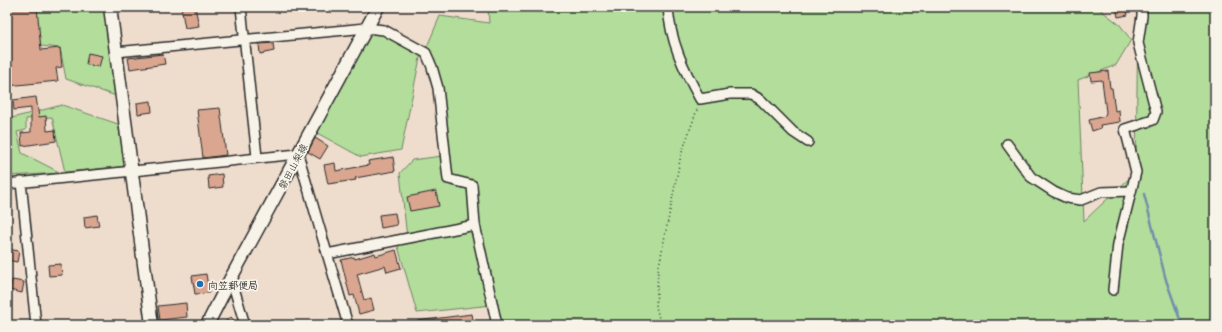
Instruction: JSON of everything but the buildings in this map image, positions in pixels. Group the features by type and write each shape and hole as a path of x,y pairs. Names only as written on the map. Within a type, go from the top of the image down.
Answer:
{"main road":[{"path":"110,7 152,325"},
{"name":"磐田山梨線","path":"207,325 378,7"}],"street":[{"path":"241,7 257,157"},
{"path":"668,7 671,34 684,70 700,99 730,94 751,94 761,100 793,132 808,142"},
{"path":"1113,290 1118,244 1136,172 1126,129 1153,120 1156,112 1138,43 1142,7"},
{"path":"116,52 366,28 384,30 426,53 438,88 448,179 472,185 475,225 497,325"},
{"path":"1007,144 1031,177 1054,192 1067,198 1081,200 1101,192 1132,191"},
{"path":"7,184 257,157 298,154 348,325"},
{"path":"21,182 36,325"},
{"path":"327,254 475,225"},
{"path":"231,278 245,325"}],"path":[{"path":"661,325 656,307 658,272 681,155 700,99"}],"green space":[{"path":"35,7 109,7 122,98 66,79 60,48 41,46"},
{"path":"488,7 1097,7 1120,25 1131,40 1116,65 1078,80 1084,221 1136,172 1138,7 1215,7 1215,325 497,325 492,305 417,313 397,243 407,238 400,173 412,160 442,156 448,179 440,104 426,49 440,16 489,23"},
{"path":"370,31 386,31 421,53 401,150 361,157 317,133"},
{"path":"62,105 118,124 126,166 65,172 52,117 26,119 26,130 17,132 22,153 61,173 7,176 7,146 10,145 8,119"}],"waterway":[{"path":"1144,194 1166,280 1182,325"}],"place":[{"name":"向笠郵便局","path":"200,284"}]}
